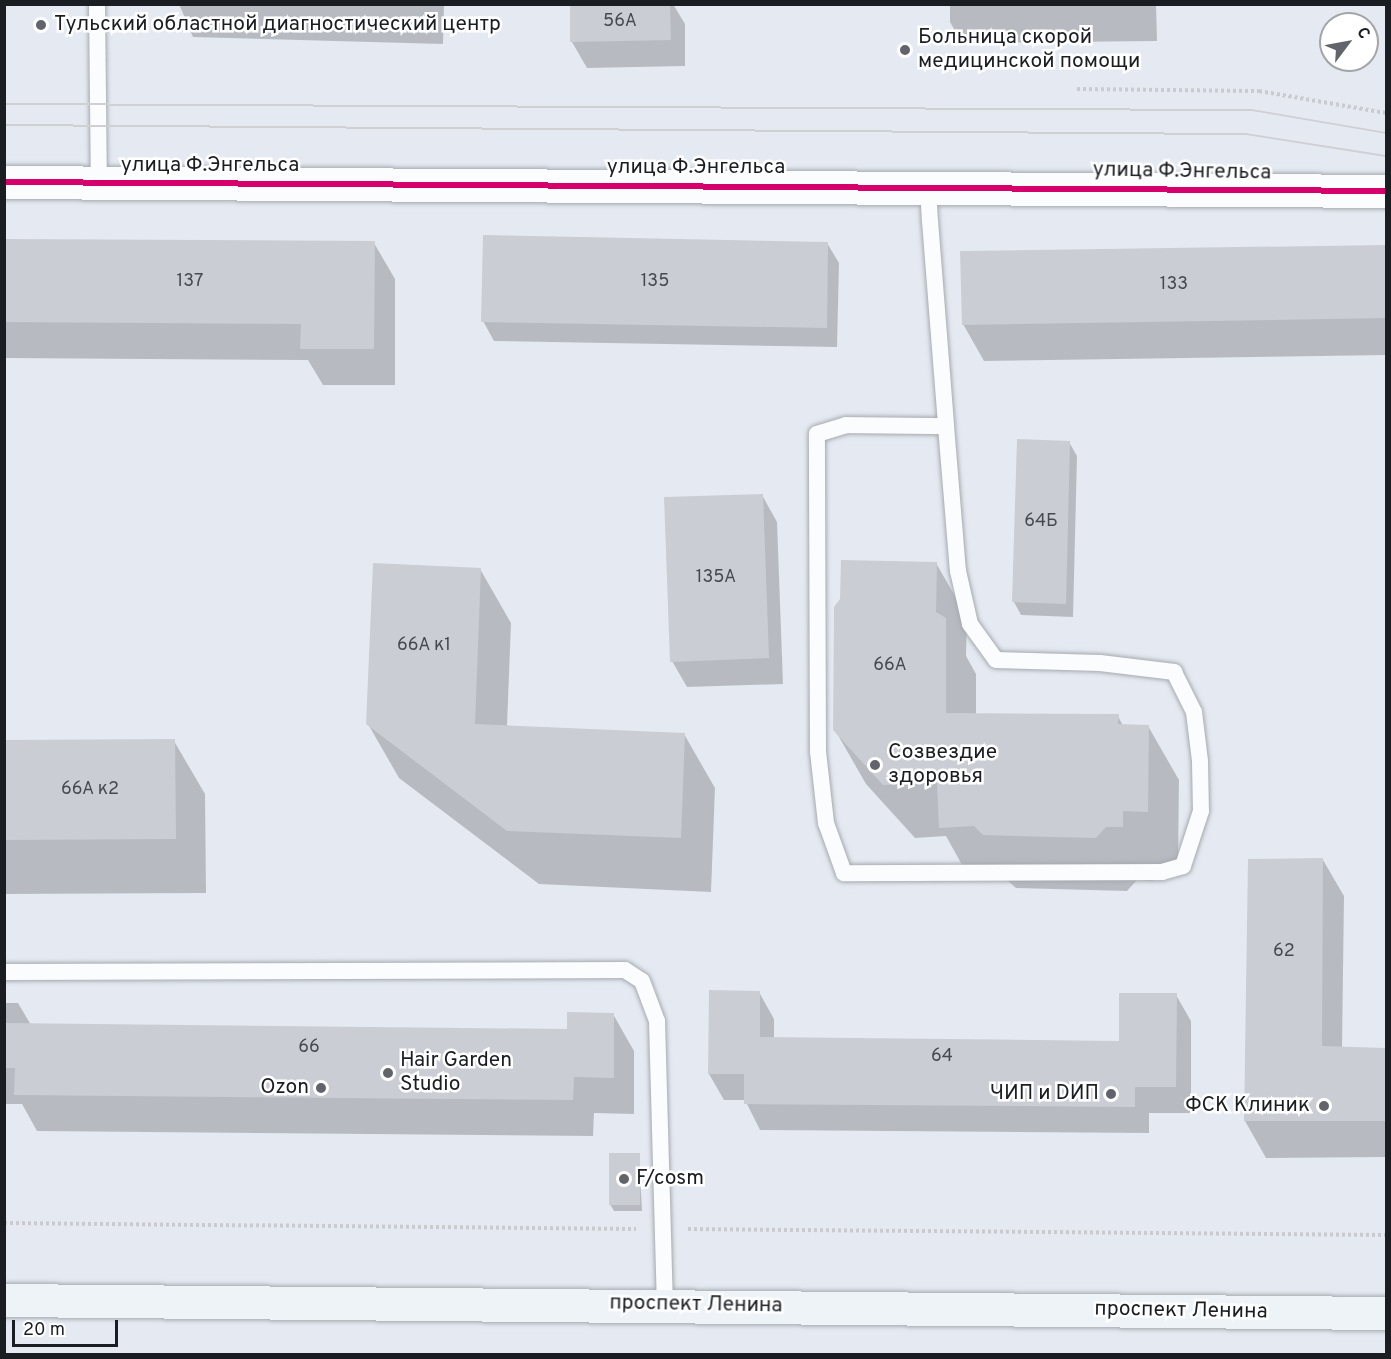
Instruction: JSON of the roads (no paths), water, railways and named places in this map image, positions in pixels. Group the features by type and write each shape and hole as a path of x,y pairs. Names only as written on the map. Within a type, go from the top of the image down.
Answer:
{"main road":[{"name":"проспект Ленина","path":"4,1300 665,1304 1386,1313"}],"street":[{"name":"улица Ф.Энгельса","path":"4,182 928,185 1386,191"}],"lane":[{"path":"97,4 99,182"},
{"path":"928,185 958,571 970,624 996,660 1136,665 1173,672 1194,712 1200,761 1201,811 1183,866 1162,872 844,873 826,823 818,752 817,434 846,425 946,426"},
{"path":"4,972 625,970 647,990 657,1022 665,1304"}],"tram line":[{"path":"4,104 1252,110 1386,133"},
{"path":"4,125 1246,134 1386,156"}],"place":[{"name":"Тульский областной диагностический центр","path":"41,25"},
{"name":"Больница скорой медицинской помощи","path":"905,50"},
{"name":"Созвездие здоровья","path":"875,765"},
{"name":"Hair Garden Studio","path":"388,1073"},
{"name":"Ozon","path":"321,1088"},
{"name":"ЧИП и DИП","path":"1111,1094"},
{"name":"ФСК Клиник","path":"1324,1106"},
{"name":"F/cosm","path":"624,1179"}]}
